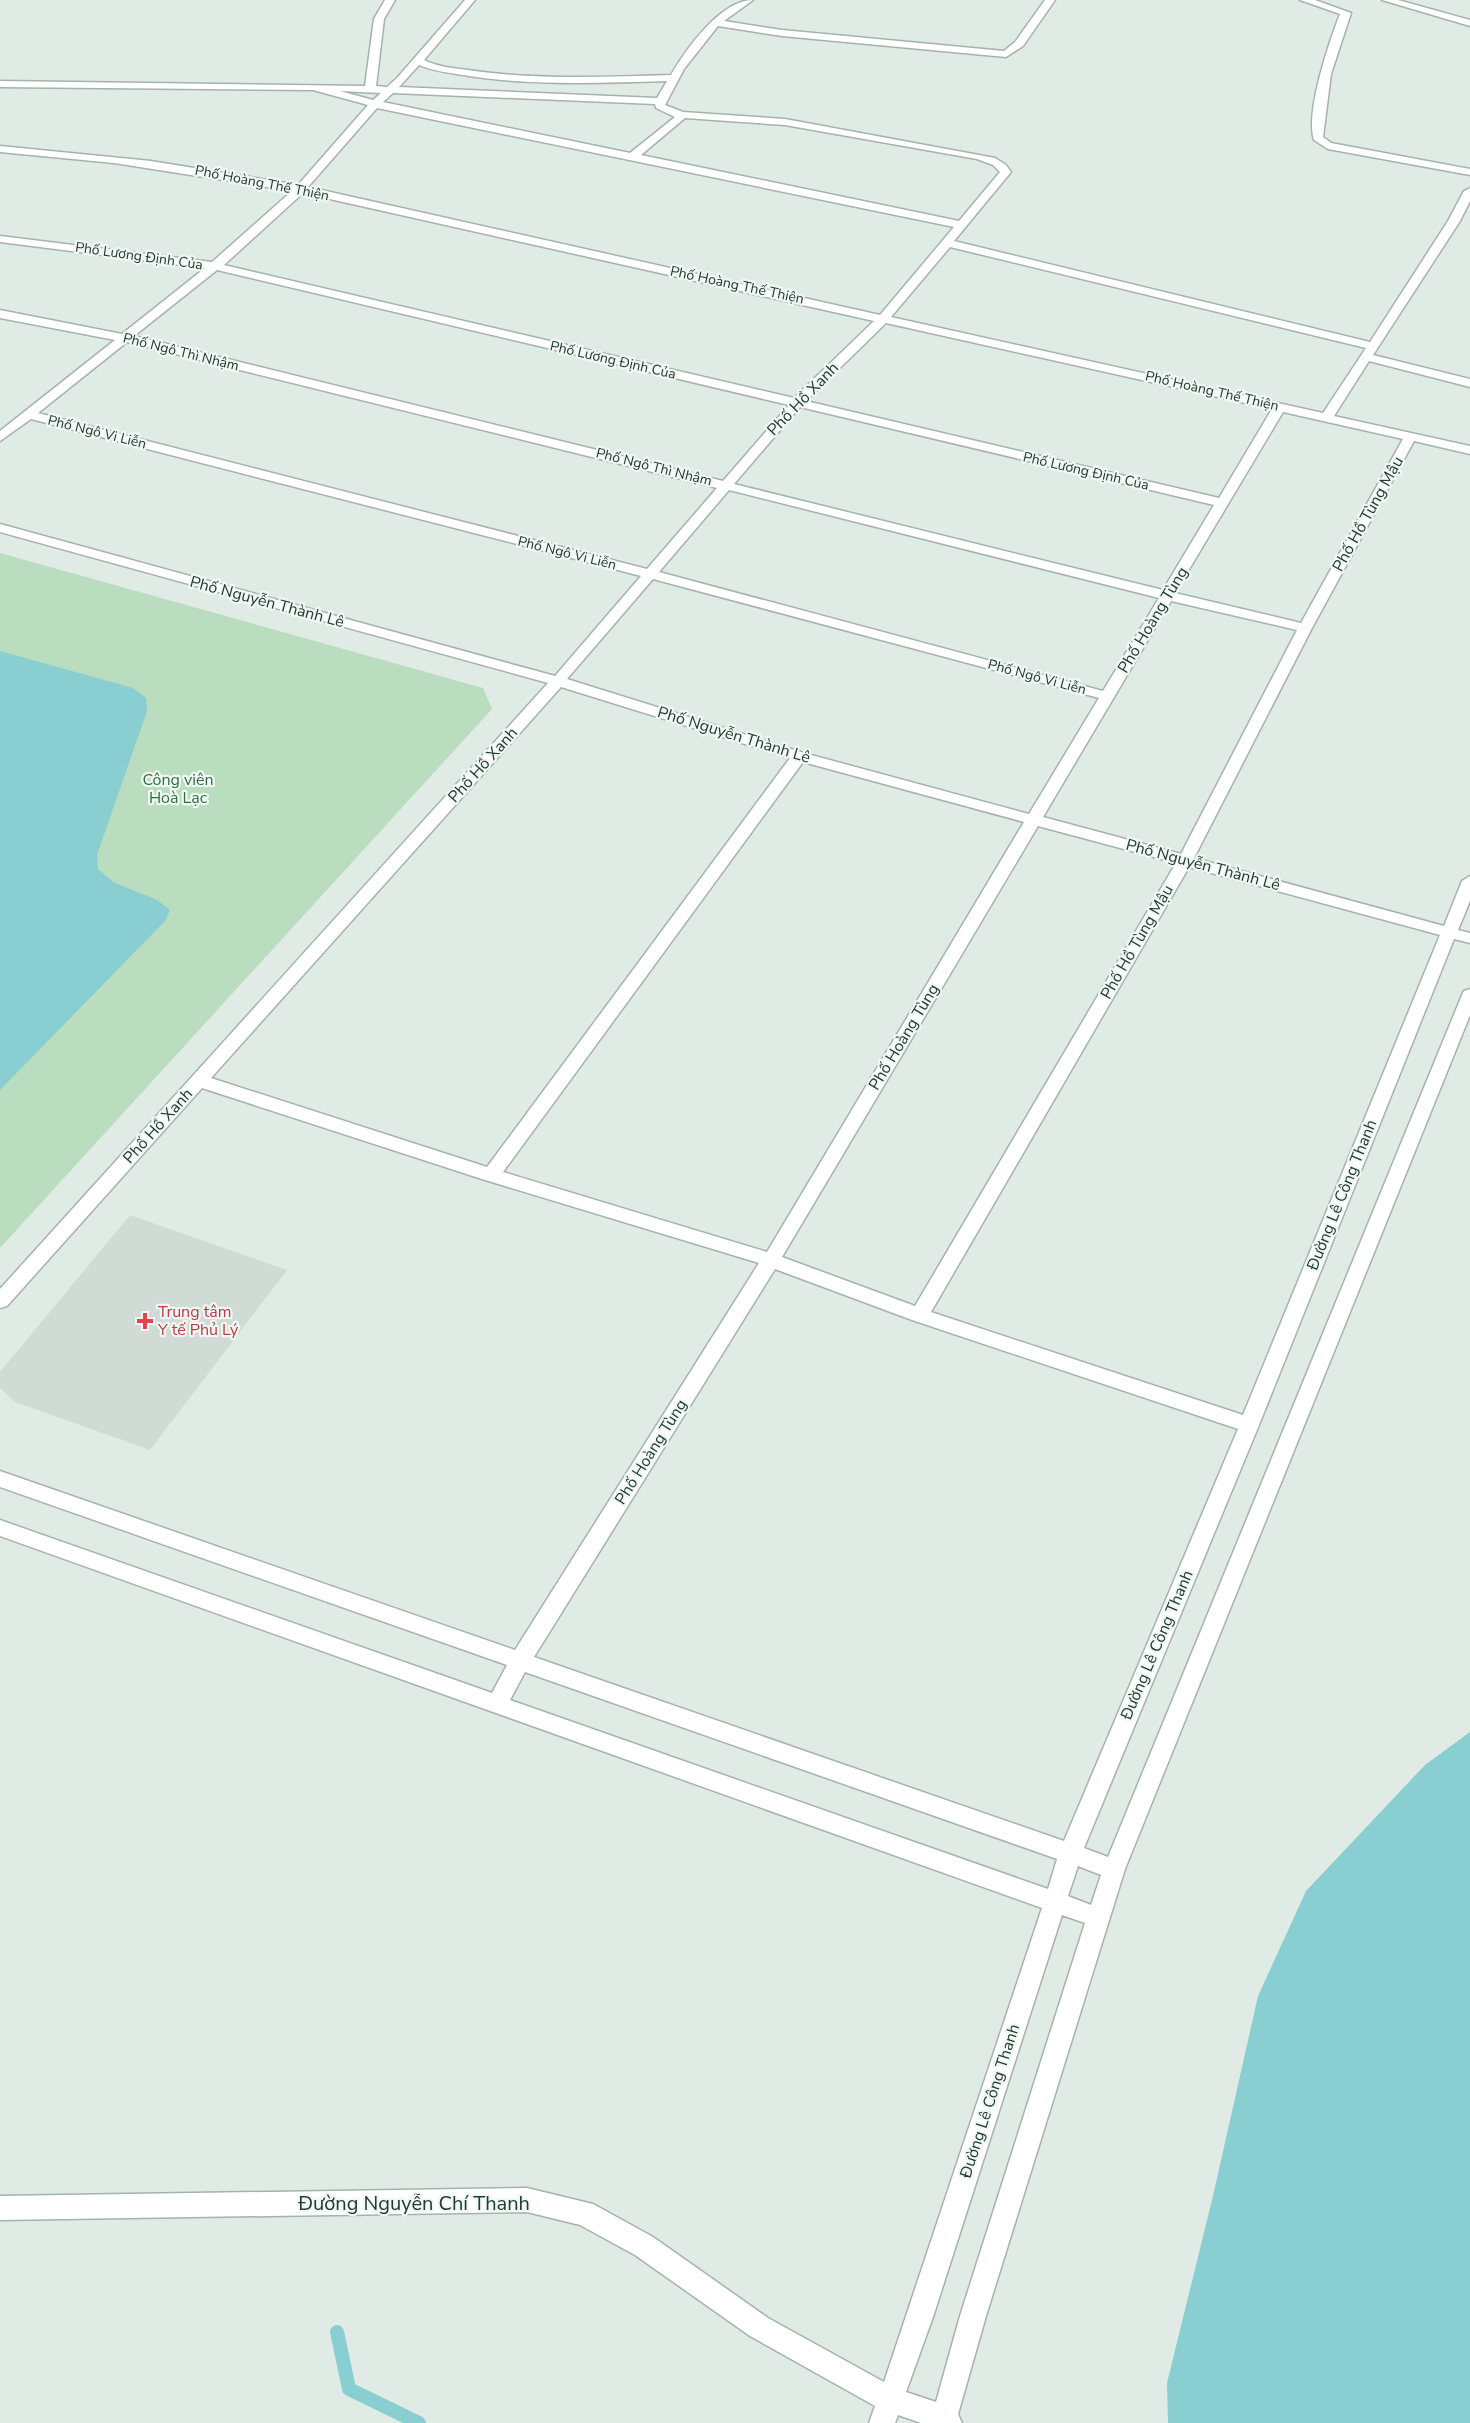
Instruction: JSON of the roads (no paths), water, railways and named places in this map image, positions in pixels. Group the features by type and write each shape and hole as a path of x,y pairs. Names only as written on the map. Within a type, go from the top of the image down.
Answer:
{"street":[{"path":"370,89 379,19 390,0"},
{"path":"0,437 215,266 301,189 375,104 401,80 470,0"},
{"path":"683,115 660,106 660,101 673,78 715,24 748,0"},
{"path":"715,24 782,33 1006,54 1015,51 1036,15 1050,0"},
{"path":"1305,0 1346,13 1333,45 1319,109 1318,138 1328,146 1470,172"},
{"path":"1387,0 1470,23"},
{"path":"417,60 441,69 512,80 673,78"},
{"path":"0,84 312,87 660,101"},
{"path":"312,87 375,104 962,225"},
{"path":"631,158 683,115"},
{"name":"Phố Hồ Xanh","path":"0,1301 558,681 796,404 884,318 1006,172 1000,164 956,152 785,122 683,115"},
{"name":"Phố Hoàng Thế Thiện","path":"0,149 53,152 170,165 301,189 1470,450"},
{"path":"1327,417 1454,221 1470,190"},
{"name":"Phố Lương Định Của","path":"0,239 215,266 1223,503"},
{"path":"948,243 1369,352 1470,383"},
{"name":"Phố Ngô Thì Nhậm","path":"0,314 125,338 1305,628"},
{"name":"Phố Hoàng Tùng","path":"497,1704 519,1663 771,1260 1280,406"},
{"name":"Phố Ngô Vi Liễn","path":"27,414 650,574 1107,696"},
{"name":"Phố Hồ Tùng Mậu","path":"920,1315 1185,861 1305,628 1411,435"},
{"name":"Phố Nguyễn Thành Lê","path":"0,528 558,681 799,756 1470,938"},
{"path":"491,1175 799,756"},
{"name":"Đường Lê Công Thanh","path":"886,2412 920,2318 1071,1852 1249,1425 1470,881"},
{"path":"946,2421 976,2305 1114,1869 1470,995"},
{"path":"198,1080 491,1175 771,1260 920,1315 1249,1425"},
{"path":"0,1479 519,1663 1071,1852 1114,1869"},
{"path":"0,1528 1098,1917"},
{"name":"Đường Nguyễn Chí Thanh","path":"0,2208 527,2200 585,2213 644,2246 886,2412 946,2421"}],"water":[{"path":"0,651 133,688 146,698 147,711 97,855 98,869 113,882 157,900 170,910 165,921 0,1090"},
{"path":"1470,1732 1470,2423 1168,2423 1167,2383 1213,2196 1258,1996 1306,1891 1425,1765"}],"waterway":[{"path":"337,2332 349,2389 419,2423"}],"place":[{"name":"Trung tâm Y tế Phủ Lý","path":"145,1321"}],"park label":[{"name":"Công viên Hoà Lạc","path":"178,789"}]}
